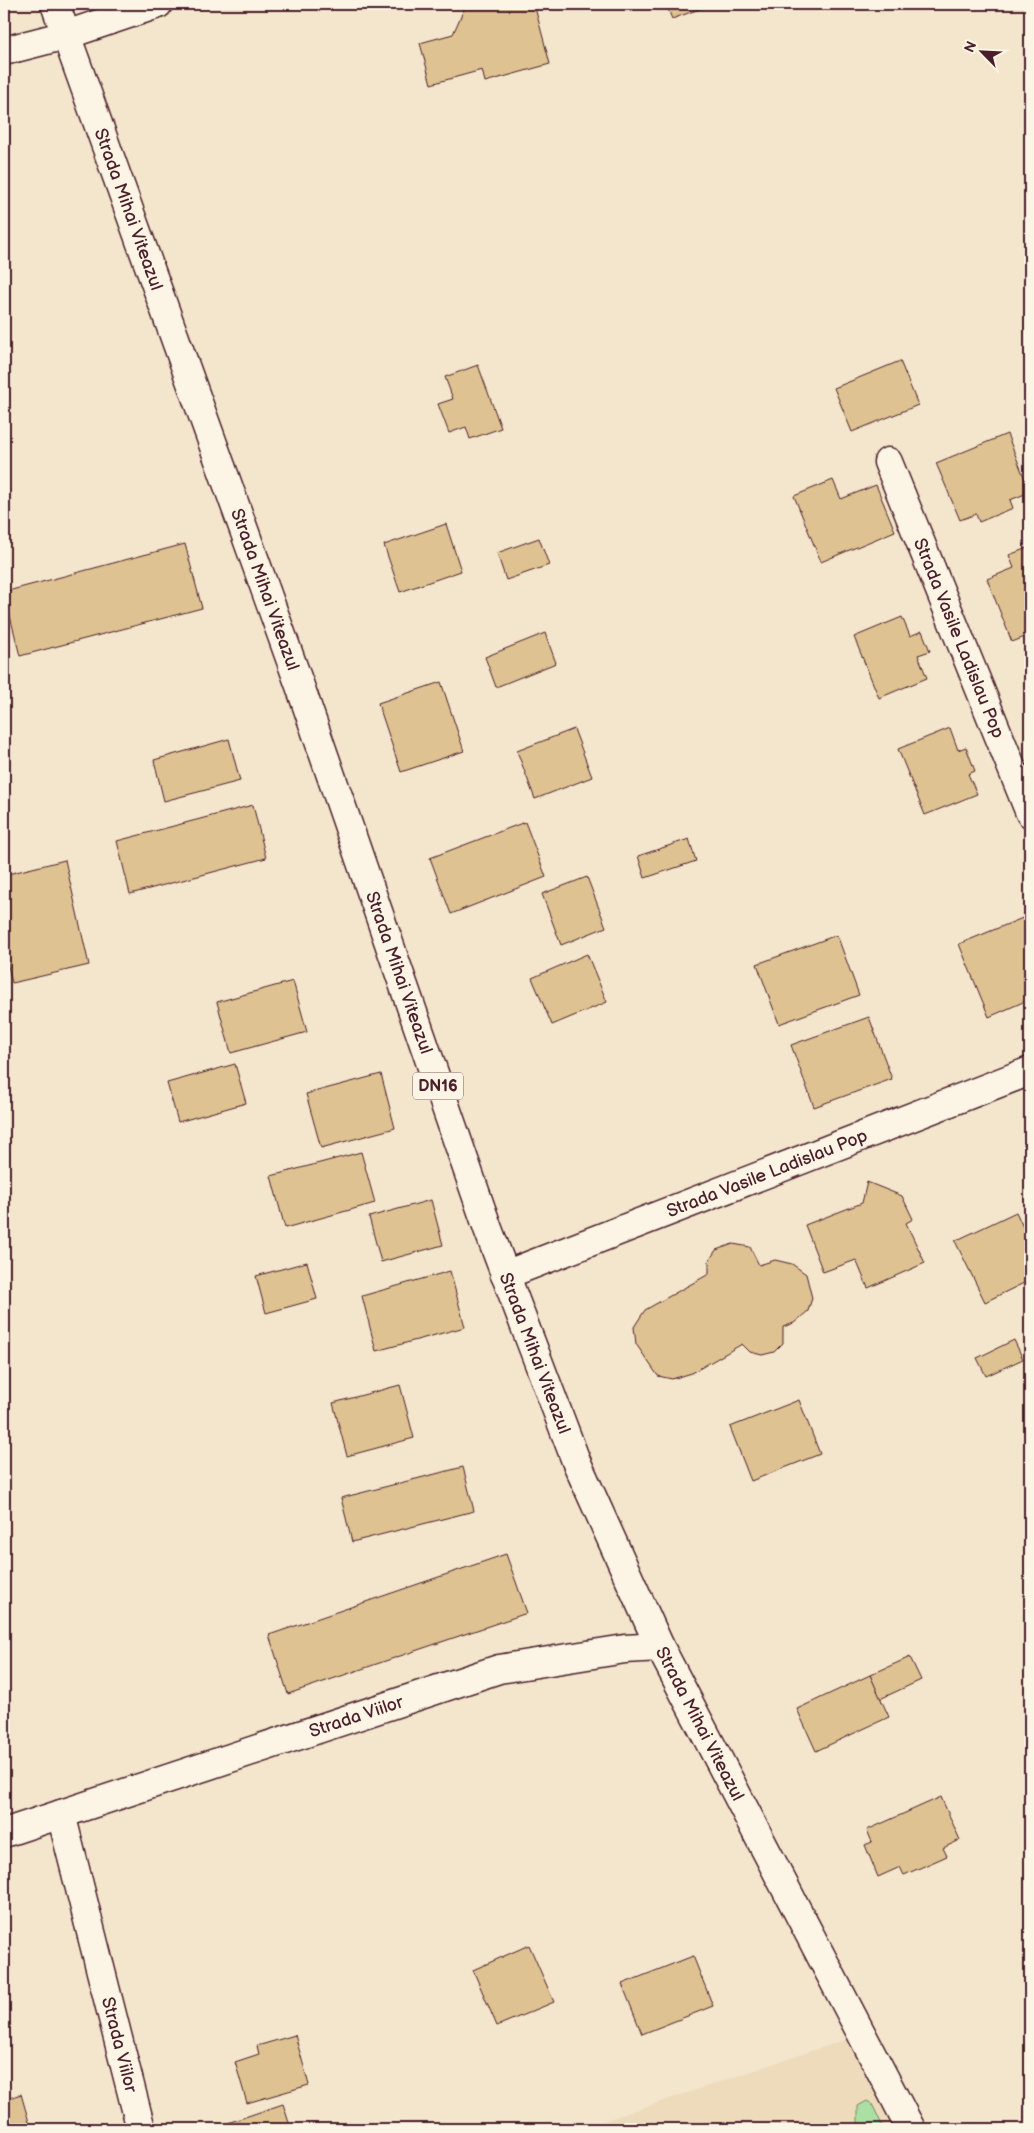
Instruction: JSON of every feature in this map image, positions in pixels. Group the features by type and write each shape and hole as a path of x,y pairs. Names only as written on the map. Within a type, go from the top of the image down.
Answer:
{"main road":[{"name":"Strada Mihai Viteazul","path":"55,4 300,686 505,1275 576,1461 660,1647 911,2129"},
{"path":"4,51 66,35 158,4"},
{"name":"Strada Vasile Ladislau Pop","path":"888,462 1030,813"},
{"name":"Strada Vasile Ladislau Pop","path":"505,1275 1030,1071"},
{"name":"Strada Viilor","path":"4,1833 499,1669 625,1649 660,1647"},
{"name":"Strada Viilor","path":"61,1814 141,2129"}],"shaded area":[{"path":"850,2038 896,2129 580,2129"}],"green space":[{"path":"867,2101 872,2104 884,2129 858,2129 858,2106"}],"building":[{"path":"463,4 534,4 550,64 485,82 482,70 431,84 420,43 453,34 464,9"},
{"path":"666,4 713,4 672,19"},
{"path":"900,361 918,405 852,432 834,388"},
{"path":"478,365 501,428 470,439 466,427 449,433 438,404 453,399 445,377"},
{"path":"1007,434 1030,492 1010,500 1013,508 979,522 976,514 960,520 936,463"},
{"path":"833,480 841,499 876,485 895,531 821,562 794,496"},
{"path":"446,524 461,571 400,592 384,545"},
{"path":"539,538 549,565 506,580 497,553"},
{"path":"185,544 202,608 20,656 4,592"},
{"path":"1030,547 1030,635 1012,642 987,579 1014,568 1009,555"},
{"path":"902,617 910,636 922,631 930,651 918,655 927,678 879,698 854,637"},
{"path":"545,633 556,663 496,687 485,657"},
{"path":"441,682 464,751 401,772 378,703"},
{"path":"950,728 958,750 966,747 975,771 968,774 977,794 925,815 898,749"},
{"path":"574,729 592,777 535,799 517,751"},
{"path":"229,739 240,781 164,801 154,760"},
{"path":"253,805 266,858 130,894 117,841"},
{"path":"525,822 546,877 451,914 430,858"},
{"path":"689,839 696,861 645,878 638,856"},
{"path":"65,860 89,965 12,983 4,948 4,875"},
{"path":"587,877 606,927 561,945 542,894"},
{"path":"1030,915 1030,999 989,1017 959,944"},
{"path":"837,935 859,995 779,1024 757,964"},
{"path":"587,954 607,1002 552,1025 532,978"},
{"path":"293,981 307,1032 231,1053 217,1002"},
{"path":"869,1017 892,1079 814,1107 791,1045"},
{"path":"235,1064 246,1103 178,1122 167,1083"},
{"path":"381,1074 395,1128 321,1148 306,1094"},
{"path":"361,1152 375,1203 285,1228 271,1176"},
{"path":"867,1182 902,1196 913,1219 906,1223 925,1263 868,1288 856,1260 823,1272 805,1225 862,1203"},
{"path":"431,1200 443,1245 381,1262 369,1217"},
{"path":"1016,1212 1030,1242 1030,1280 985,1302 955,1241"},
{"path":"733,1244 750,1247 759,1265 775,1260 792,1264 806,1274 812,1298 808,1311 794,1323 783,1327 783,1343 774,1352 762,1355 750,1352 742,1344 692,1373 672,1379 658,1376 636,1344 634,1327 645,1310 709,1274 709,1261 716,1250"},
{"path":"307,1262 317,1299 266,1313 256,1276"},
{"path":"450,1271 465,1327 376,1351 362,1296"},
{"path":"1014,1340 1023,1359 986,1376 977,1358"},
{"path":"400,1385 414,1438 347,1456 333,1403"},
{"path":"799,1400 820,1454 751,1481 730,1427"},
{"path":"463,1467 474,1511 352,1542 341,1498"},
{"path":"506,1554 527,1613 288,1694 269,1635"},
{"path":"910,1657 921,1680 880,1699 870,1675"},
{"path":"870,1675 889,1717 816,1751 797,1709"},
{"path":"941,1797 960,1840 943,1848 947,1856 904,1875 900,1867 878,1877 865,1845 872,1842 867,1830"},
{"path":"529,1945 554,2002 497,2026 473,1970"},
{"path":"693,1956 713,2006 642,2034 622,1984"},
{"path":"295,2035 309,2085 247,2103 235,2062 259,2054 257,2046"},
{"path":"21,2094 31,2129 4,2129 4,2100"},
{"path":"283,2104 291,2129 210,2129"}]}
